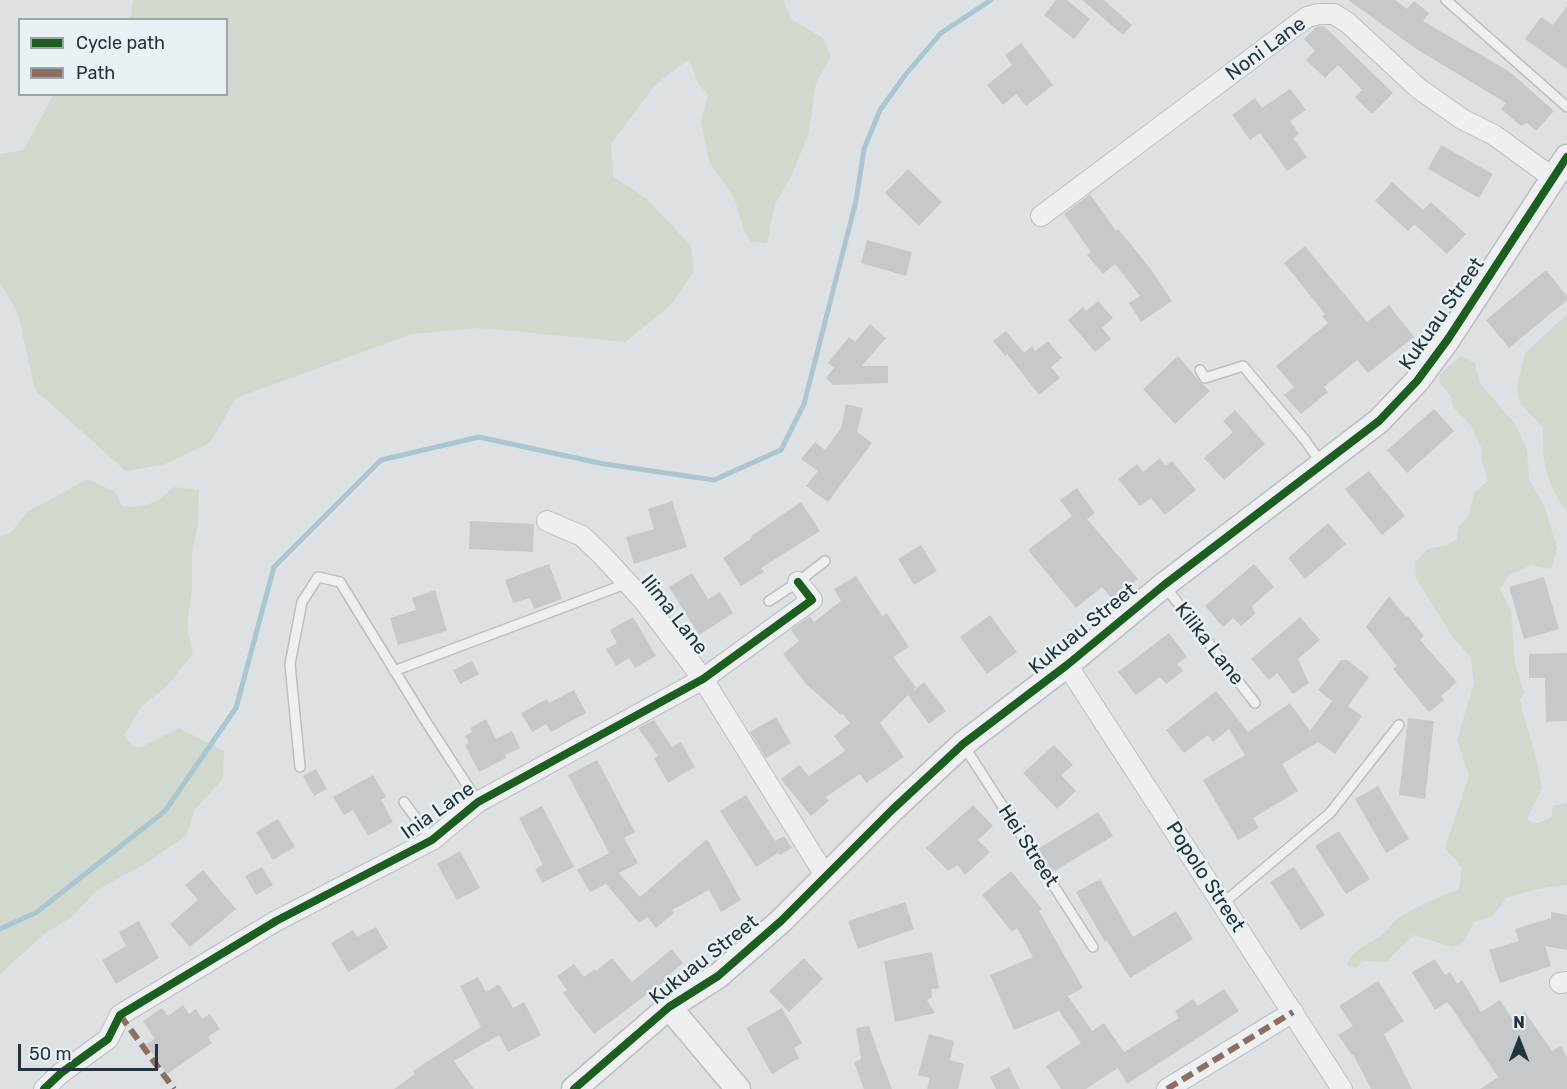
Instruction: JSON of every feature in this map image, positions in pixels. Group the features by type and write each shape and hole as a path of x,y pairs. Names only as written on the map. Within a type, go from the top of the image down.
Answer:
{"street":[{"name":"Noni Lane","path":"1041,216 1307,17 1319,14 1334,14 1348,23 1418,88 1462,119 1494,135 1553,178"},
{"name":"Kukuau Street","path":"574,1089 669,1007 718,976 781,921 892,810 963,744 1067,665 1164,585 1378,421 1417,381 1448,339 1567,157"},
{"name":"Ilima Lane","path":"547,521 582,536 644,601 703,679 826,877"},
{"name":"Inia Lane","path":"44,1089 61,1073 108,1040 120,1015 276,921 432,840 478,802 703,679 812,600 798,582"},
{"name":"Popolo Street","path":"1067,665 1341,1089"},
{"path":"669,1007 738,1089"},
{"path":"1167,1089 1293,1012"}],"lane":[{"path":"1446,0 1567,107"},
{"path":"1200,370 1205,378 1244,366 1322,464"},
{"path":"769,601 825,561"},
{"path":"300,767 290,664 302,602 318,577 340,582 478,802"},
{"path":"394,671 628,583"},
{"name":"Kilika Lane","path":"1164,585 1255,703"},
{"path":"1222,904 1330,813 1399,725"},
{"name":"Hei Street","path":"963,744 1093,947"},
{"path":"404,802 432,840"}],"shaded area":[{"path":"133,0 783,0 792,20 823,38 831,56 816,83 809,132 792,175 775,204 767,243 751,242 744,230 734,198 709,162 701,121 708,95 698,83 689,59 655,85 611,144 613,176 647,199 691,246 694,272 670,306 625,342 480,328 412,334 236,398 210,443 163,465 126,471 35,390 18,314 0,282 0,154 24,150 52,96 228,96 228,18 130,18"},
{"path":"1567,314 1567,512 1554,492 1547,472 1543,451 1543,428 1520,403 1517,387 1525,353"},
{"path":"1461,356 1475,363 1480,383 1516,425 1527,450 1529,479 1545,508 1557,548 1551,569 1531,565 1508,576 1500,589 1511,611 1515,664 1524,692 1520,700 1542,788 1527,819 1534,824 1551,818 1553,806 1567,803 1567,885 1536,889 1506,898 1493,916 1474,922 1463,943 1452,947 1414,935 1386,962 1364,961 1355,968 1347,965 1353,955 1382,935 1406,913 1459,889 1462,867 1445,848 1469,775 1457,740 1474,683 1471,658 1453,638 1416,578 1415,562 1428,549 1447,545 1457,539 1459,526 1468,517 1475,492 1488,481 1482,461 1481,447 1470,424 1453,407 1451,397 1439,381 1440,374"},
{"path":"88,479 115,492 122,506 138,507 150,504 174,487 199,490 198,523 192,554 192,587 187,627 193,654 167,686 141,707 124,736 133,747 141,747 179,728 224,751 223,779 195,809 187,835 148,862 96,891 72,917 47,932 9,965 0,976 0,537 12,531 27,512"}],"building":[{"path":"1056,0 1067,0 1090,19 1074,39 1044,15"},
{"path":"1082,0 1104,0 1132,25 1123,35"},
{"path":"1348,0 1395,0 1407,9 1414,1 1429,13 1423,21 1510,72 1554,111 1536,131 1527,123 1521,126 1501,109 1506,103 1418,50"},
{"path":"1567,6 1567,69 1525,39 1541,17 1553,25"},
{"path":"1324,26 1393,93 1372,114 1355,97 1362,90 1338,65 1325,78 1306,60 1315,51 1304,39 1316,27"},
{"path":"1021,43 1053,85 1026,106 1016,94 1003,105 987,85 1012,65 1005,55"},
{"path":"1290,89 1306,110 1290,121 1299,134 1293,138 1307,157 1287,171 1260,133 1250,140 1232,115 1255,98 1262,108"},
{"path":"1441,145 1493,174 1479,198 1428,169"},
{"path":"908,169 942,202 919,226 885,193"},
{"path":"1392,182 1423,210 1431,202 1466,234 1447,254 1414,224 1408,231 1375,201"},
{"path":"1090,194 1116,231 1118,229 1150,268 1172,301 1141,322 1129,303 1140,296 1115,264 1103,274 1087,255 1091,252 1064,214"},
{"path":"867,240 912,252 906,276 861,263"},
{"path":"1305,246 1367,322 1389,305 1414,337 1368,373 1357,360 1324,387 1328,392 1301,414 1284,395 1294,387 1276,366 1328,323 1322,316 1325,314 1284,263"},
{"path":"1546,270 1567,296 1567,300 1509,348 1486,320"},
{"path":"1098,301 1113,318 1102,328 1111,339 1095,352 1068,320 1083,307 1086,311"},
{"path":"870,324 886,338 862,366 888,366 888,383 833,385 826,378 834,368 828,363 849,337 855,342"},
{"path":"1006,331 1024,353 1032,346 1035,351 1048,341 1062,358 1051,367 1060,378 1039,395 1007,354 1005,356 993,341"},
{"path":"1178,356 1210,391 1175,424 1143,389"},
{"path":"846,404 863,408 857,432 872,443 828,502 806,486 818,471 801,459 815,442 825,450 841,428"},
{"path":"1434,409 1454,431 1407,473 1387,450"},
{"path":"1235,410 1265,444 1224,480 1204,458 1233,432 1223,421"},
{"path":"1160,458 1166,466 1172,461 1196,490 1165,515 1151,498 1140,506 1118,479 1137,464 1143,472"},
{"path":"1369,471 1405,516 1382,535 1345,489"},
{"path":"1077,488 1095,513 1087,519 1138,579 1113,600 1102,587 1076,608 1028,550 1072,516 1060,500"},
{"path":"672,501 687,547 634,564 626,537 654,529 648,509"},
{"path":"801,502 820,531 761,568 764,572 741,586 723,558"},
{"path":"470,521 534,524 533,552 469,549"},
{"path":"1328,523 1346,544 1305,579 1288,558"},
{"path":"921,545 937,571 914,585 898,559"},
{"path":"549,564 562,599 534,609 530,598 513,603 505,580"},
{"path":"1254,564 1274,587 1252,606 1255,614 1241,626 1233,618 1223,627 1205,606"},
{"path":"692,573 708,599 720,592 733,613 699,635 669,587"},
{"path":"856,576 882,616 887,613 909,647 893,657 916,687 913,691 924,682 946,711 929,724 908,695 880,723 904,757 866,783 860,774 826,797 829,801 811,816 781,779 799,765 809,776 845,751 834,736 850,723 843,714 841,715 807,685 783,654 799,641 791,630 810,616 814,622 841,601 834,589"},
{"path":"1544,577 1559,629 1524,639 1509,587"},
{"path":"435,590 447,631 398,645 390,618 416,610 412,598"},
{"path":"1389,596 1424,636 1420,640 1457,682 1441,696 1444,700 1429,712 1393,669 1397,666 1366,627"},
{"path":"990,615 1017,652 987,674 960,637"},
{"path":"633,617 656,656 635,668 629,658 616,666 606,649 617,643 610,630"},
{"path":"1300,617 1320,640 1298,659 1309,683 1293,694 1277,673 1269,680 1251,659"},
{"path":"1169,633 1187,657 1177,664 1183,671 1166,684 1160,677 1136,695 1118,672"},
{"path":"1567,653 1567,721 1546,722 1545,678 1529,678 1529,654"},
{"path":"1341,660 1347,660 1369,677 1348,706 1362,716 1335,754 1318,742 1282,764 1298,791 1253,818 1259,828 1238,840 1203,780 1245,755 1229,729 1213,742 1208,735 1184,753 1166,730 1216,691 1248,732 1290,703 1310,731 1332,701 1318,690"},
{"path":"472,661 479,674 460,684 453,670"},
{"path":"574,690 586,713 551,732 546,724 532,732 521,713 547,699 549,703"},
{"path":"776,717 791,743 766,758 750,732"},
{"path":"1408,718 1434,721 1425,799 1399,795"},
{"path":"486,719 496,739 512,731 520,748 479,772 465,745 469,743 465,736 472,732 470,728"},
{"path":"654,720 672,747 681,742 695,767 668,783 654,758 658,756 638,728"},
{"path":"1054,745 1073,765 1061,775 1076,791 1057,809 1023,773"},
{"path":"597,760 635,832 624,838 638,863 619,873 640,897 707,839 741,900 721,912 709,890 672,910 674,913 656,928 647,917 639,923 606,884 590,892 577,870 609,853 568,775"},
{"path":"316,769 327,789 314,796 303,776"},
{"path":"373,775 386,797 381,800 393,822 368,836 353,810 344,815 333,797"},
{"path":"1378,786 1409,839 1386,853 1355,799"},
{"path":"746,795 775,841 784,836 792,848 780,855 778,853 756,867 720,811"},
{"path":"973,805 993,826 978,840 990,852 965,875 958,865 948,871 926,848"},
{"path":"542,806 574,867 542,883 535,869 543,865 519,818"},
{"path":"1098,812 1113,836 1053,872 1038,849"},
{"path":"278,819 295,847 273,860 256,832"},
{"path":"1339,831 1370,879 1346,894 1315,846"},
{"path":"460,851 480,888 457,900 437,864"},
{"path":"262,867 273,885 256,895 245,876"},
{"path":"1294,867 1325,915 1301,930 1270,882"},
{"path":"203,870 236,909 190,947 170,924 198,900 185,885"},
{"path":"1011,871 1042,909 1039,911 1083,988 1068,996 1092,1031 1104,1023 1124,1052 1179,1018 1175,1011 1193,999 1198,1006 1224,989 1239,1011 1127,1084 1118,1068 1086,1089 1061,1089 1046,1066 1081,1043 1059,1011 1014,1030 990,975 1033,957 1017,928 1012,932 982,895"},
{"path":"1100,879 1133,937 1176,911 1193,939 1130,978 1107,941 1105,942 1076,892"},
{"path":"905,902 914,929 858,949 848,921"},
{"path":"1551,912 1567,915 1567,950 1545,946 1551,966 1500,983 1489,950 1519,941 1515,929 1551,918"},
{"path":"139,921 159,958 116,984 102,960 126,946 119,932"},
{"path":"376,927 388,948 348,972 331,943 353,930 357,937"},
{"path":"672,949 683,963 664,979 665,981 594,1034 563,993 567,990 557,976 574,964 584,977 612,958 632,982"},
{"path":"932,952 939,988 931,989 932,997 927,1000 935,1013 895,1022 884,961"},
{"path":"804,958 823,979 789,1012 769,991"},
{"path":"1435,959 1445,975 1450,972 1457,984 1462,980 1481,1012 1500,1000 1513,1020 1525,1012 1552,1051 1561,1046 1567,1057 1567,1089 1480,1089 1498,1077 1452,1008 1447,1002 1435,1010 1412,972"},
{"path":"478,977 486,992 499,984 513,1008 524,1002 541,1035 508,1052 499,1035 454,1061 474,1089 394,1089 415,1074 413,1071 481,1027 460,986"},
{"path":"1378,981 1404,1021 1384,1034 1412,1089 1371,1089 1353,1054 1338,1035 1353,1026 1339,1006"},
{"path":"183,1005 189,1014 196,1009 202,1019 210,1014 220,1029 208,1037 212,1043 167,1074 146,1044 155,1039 143,1021 162,1008 168,1016"},
{"path":"782,1008 802,1043 794,1048 799,1058 772,1074 746,1028"},
{"path":"869,1026 892,1089 864,1089 854,1062 861,1059 856,1028"},
{"path":"929,1034 954,1041 950,1060 964,1064 958,1089 927,1089 930,1078 918,1075"},
{"path":"1009,1067 1020,1089 996,1089 990,1077"}],"waterway":[{"path":"0,929 37,912 165,811 236,708 274,567 381,460 479,437 604,464 714,480 781,450 804,404 856,201 864,149 880,110 906,74 941,33 991,0"}],"marked path":[{"path":"1167,1089 1293,1012"},
{"path":"120,1015 174,1089"}],"cycle path":[{"path":"574,1089 669,1007 718,976 781,921 892,810 963,744 1067,665 1164,585 1379,421 1417,381 1448,339 1567,157"},
{"path":"44,1089 61,1073 108,1039 120,1015 276,921 432,840 478,802 703,679 812,600 798,582"}]}
